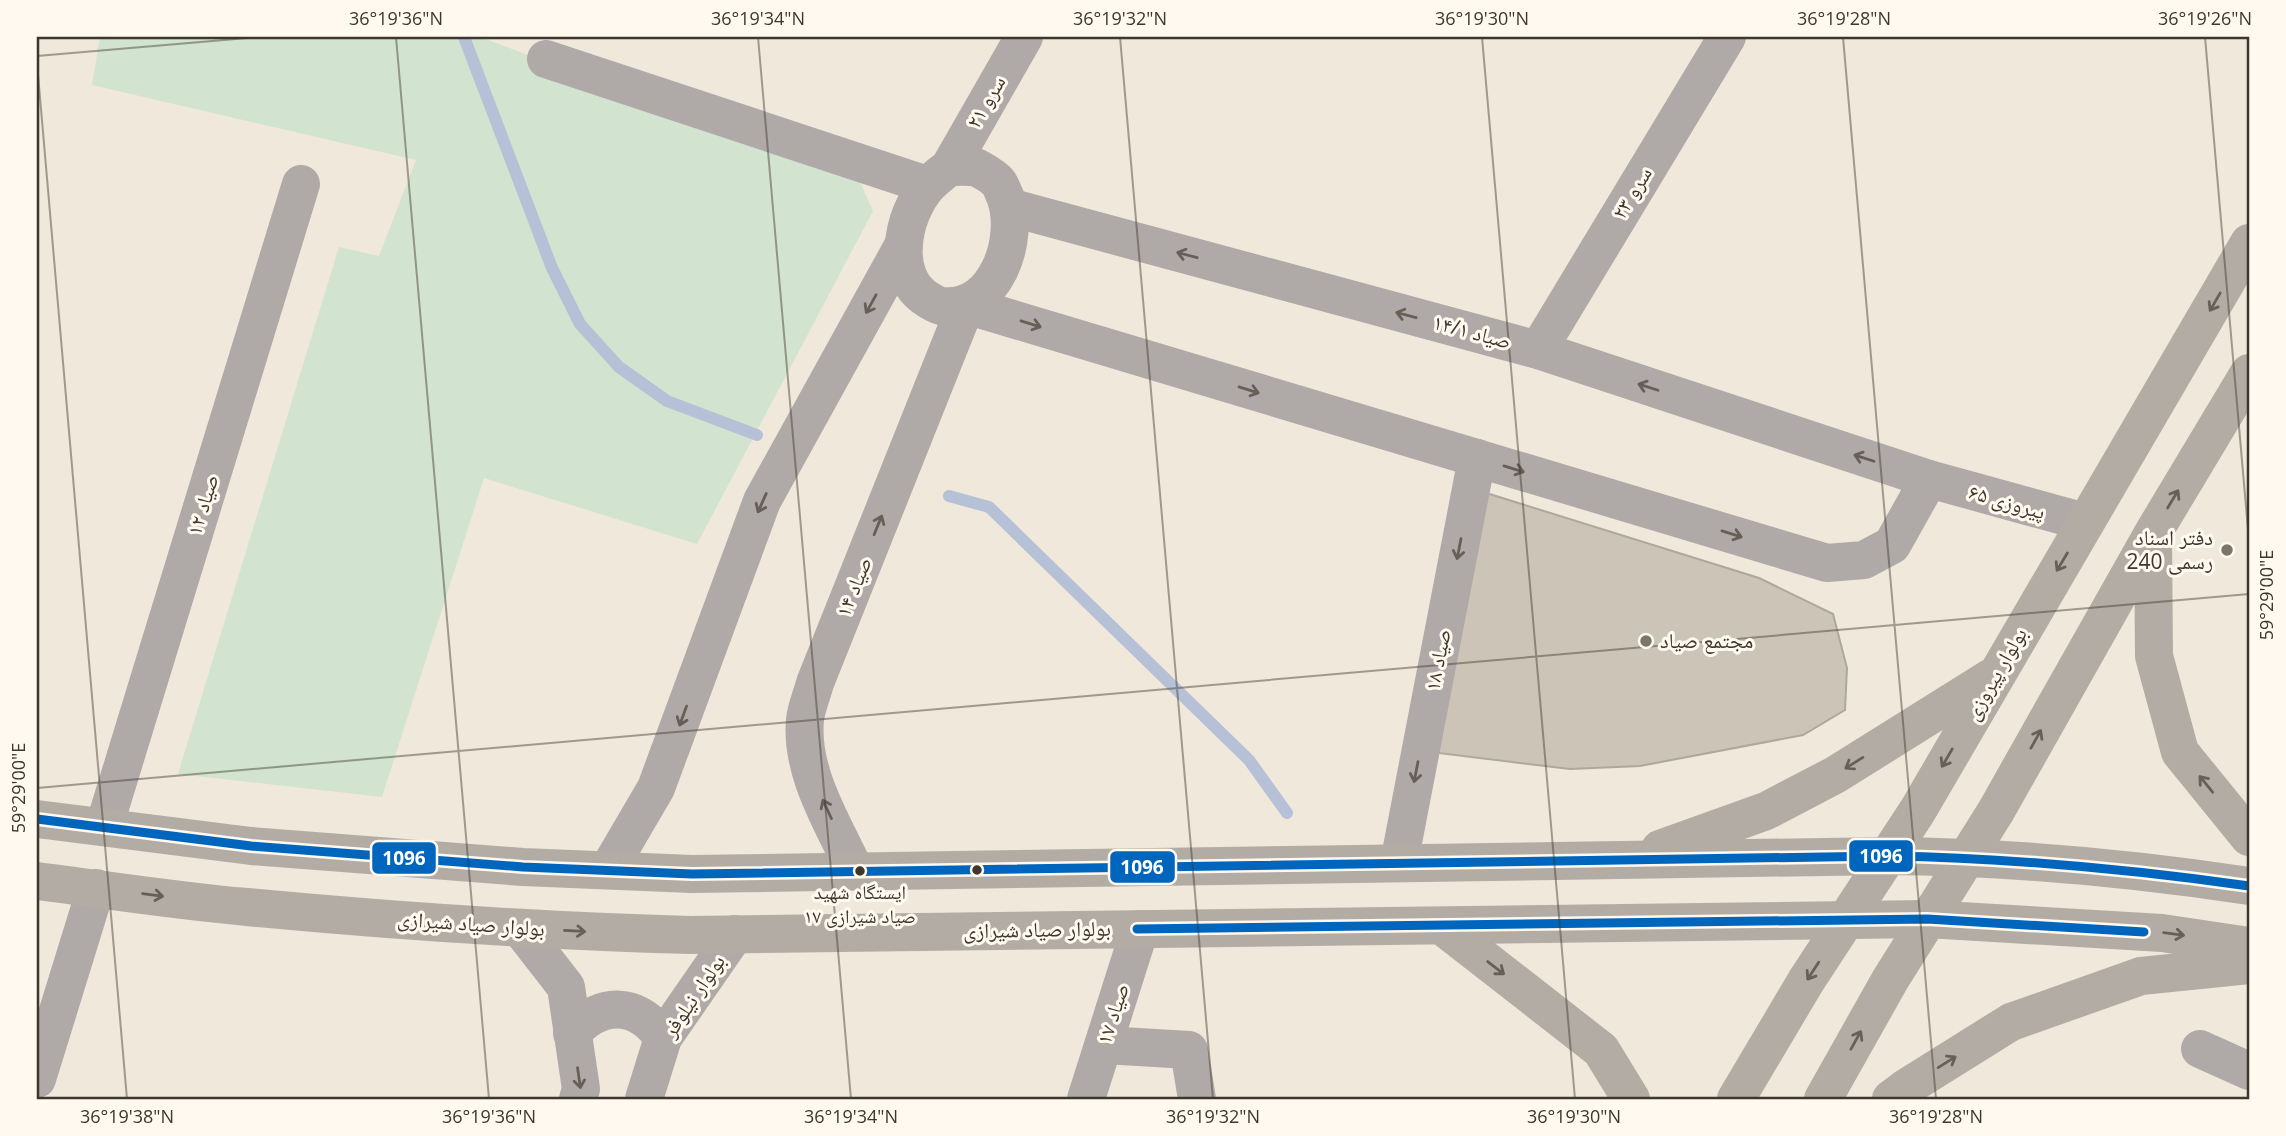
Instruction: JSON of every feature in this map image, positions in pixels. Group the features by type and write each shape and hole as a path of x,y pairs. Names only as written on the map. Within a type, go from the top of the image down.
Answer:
{"main road":[{"name":"بولوار پیروزی","path":"1736,1099 1806,981 1918,810 2249,243"},
{"path":"1823,1099 1890,980 1996,811 2153,533 2249,373"},
{"path":"2153,533 2154,656 2180,752 2249,837"},
{"path":"1630,860 1766,811 1835,775 1995,675"},
{"path":"37,819 251,846 523,867 692,874 1887,856 1967,857 2170,874 2249,886"},
{"path":"96,888 104,827"},
{"name":"بولوار صیاد شیرازی","path":"37,881 245,907 520,928 691,935 1927,919 2162,933 2249,946"},
{"path":"1442,926 1601,1050 1631,1099"},
{"path":"1891,1099 2011,1022 2141,975 2249,965"}],"street":[{"name":"سرو ۲۱","path":"938,176 1024,37"},
{"name":"سرو ۲۳","path":"1538,350 1727,37"},
{"path":"546,59 938,176 976,167 999,182 1009,207 1011,230 1000,270 987,289 966,305"},
{"path":"608,870 656,788 762,501 904,244 915,203 938,176"},
{"name":"صیاد ۱۲","path":"104,827 301,184"},
{"name":"صیاد ۱۴/۱","path":"1009,207 1538,350 1929,479"},
{"path":"904,244 905,266 915,291 939,306 966,305 1827,563 1864,560 1892,545 1929,479"},
{"name":"صیاد ۱۴","path":"855,871 806,757 805,719 815,683 966,305"},
{"name":"صیاد ۱۸","path":"1399,863 1477,458"},
{"name":"پیروزی ۶۵","path":"1929,479 2085,523"},
{"path":"37,1079 96,888"},
{"path":"520,928 566,987 581,1089 578,1099"},
{"name":"صیاد ۱۷","path":"1086,1099 1140,929"},
{"name":"بولوار نیلوفر","path":"644,1099 663,1038 735,934"},
{"path":"572,1033 583,1021 611,1009 627,1010 642,1016 663,1038"},
{"path":"1104,1045 1189,1050 1197,1099"},
{"path":"2200,1049 2249,1071"}],"green space":[{"path":"100,37 480,37 859,180 873,211 697,544 484,478 382,797 178,774 339,247 379,256 416,160 92,85"}],"building":[{"name":"مجتمع صیاد","path":"1483,492 1759,578 1833,614 1847,668 1845,710 1803,735 1640,766 1570,769 1430,752"}],"waterway":[{"path":"464,37 552,268 580,324 619,367 667,401 757,435"},
{"path":"949,496 989,507 1249,760 1287,813"}],"transit line":[{"name":"1096","path":"37,819 251,846 523,867 692,874 1887,856 2069,865 2249,886"},
{"name":"1096","path":"1137,929 1927,919 2144,932"}],"place":[{"name":"دفتر اسناد رسمی 240","path":"2227,550"},
{"name":"مجتمع صیاد","path":"1646,641"},
{"name":"ایستگاه شهید صیاد شیرازی ۱۷","path":"860,871"}]}
